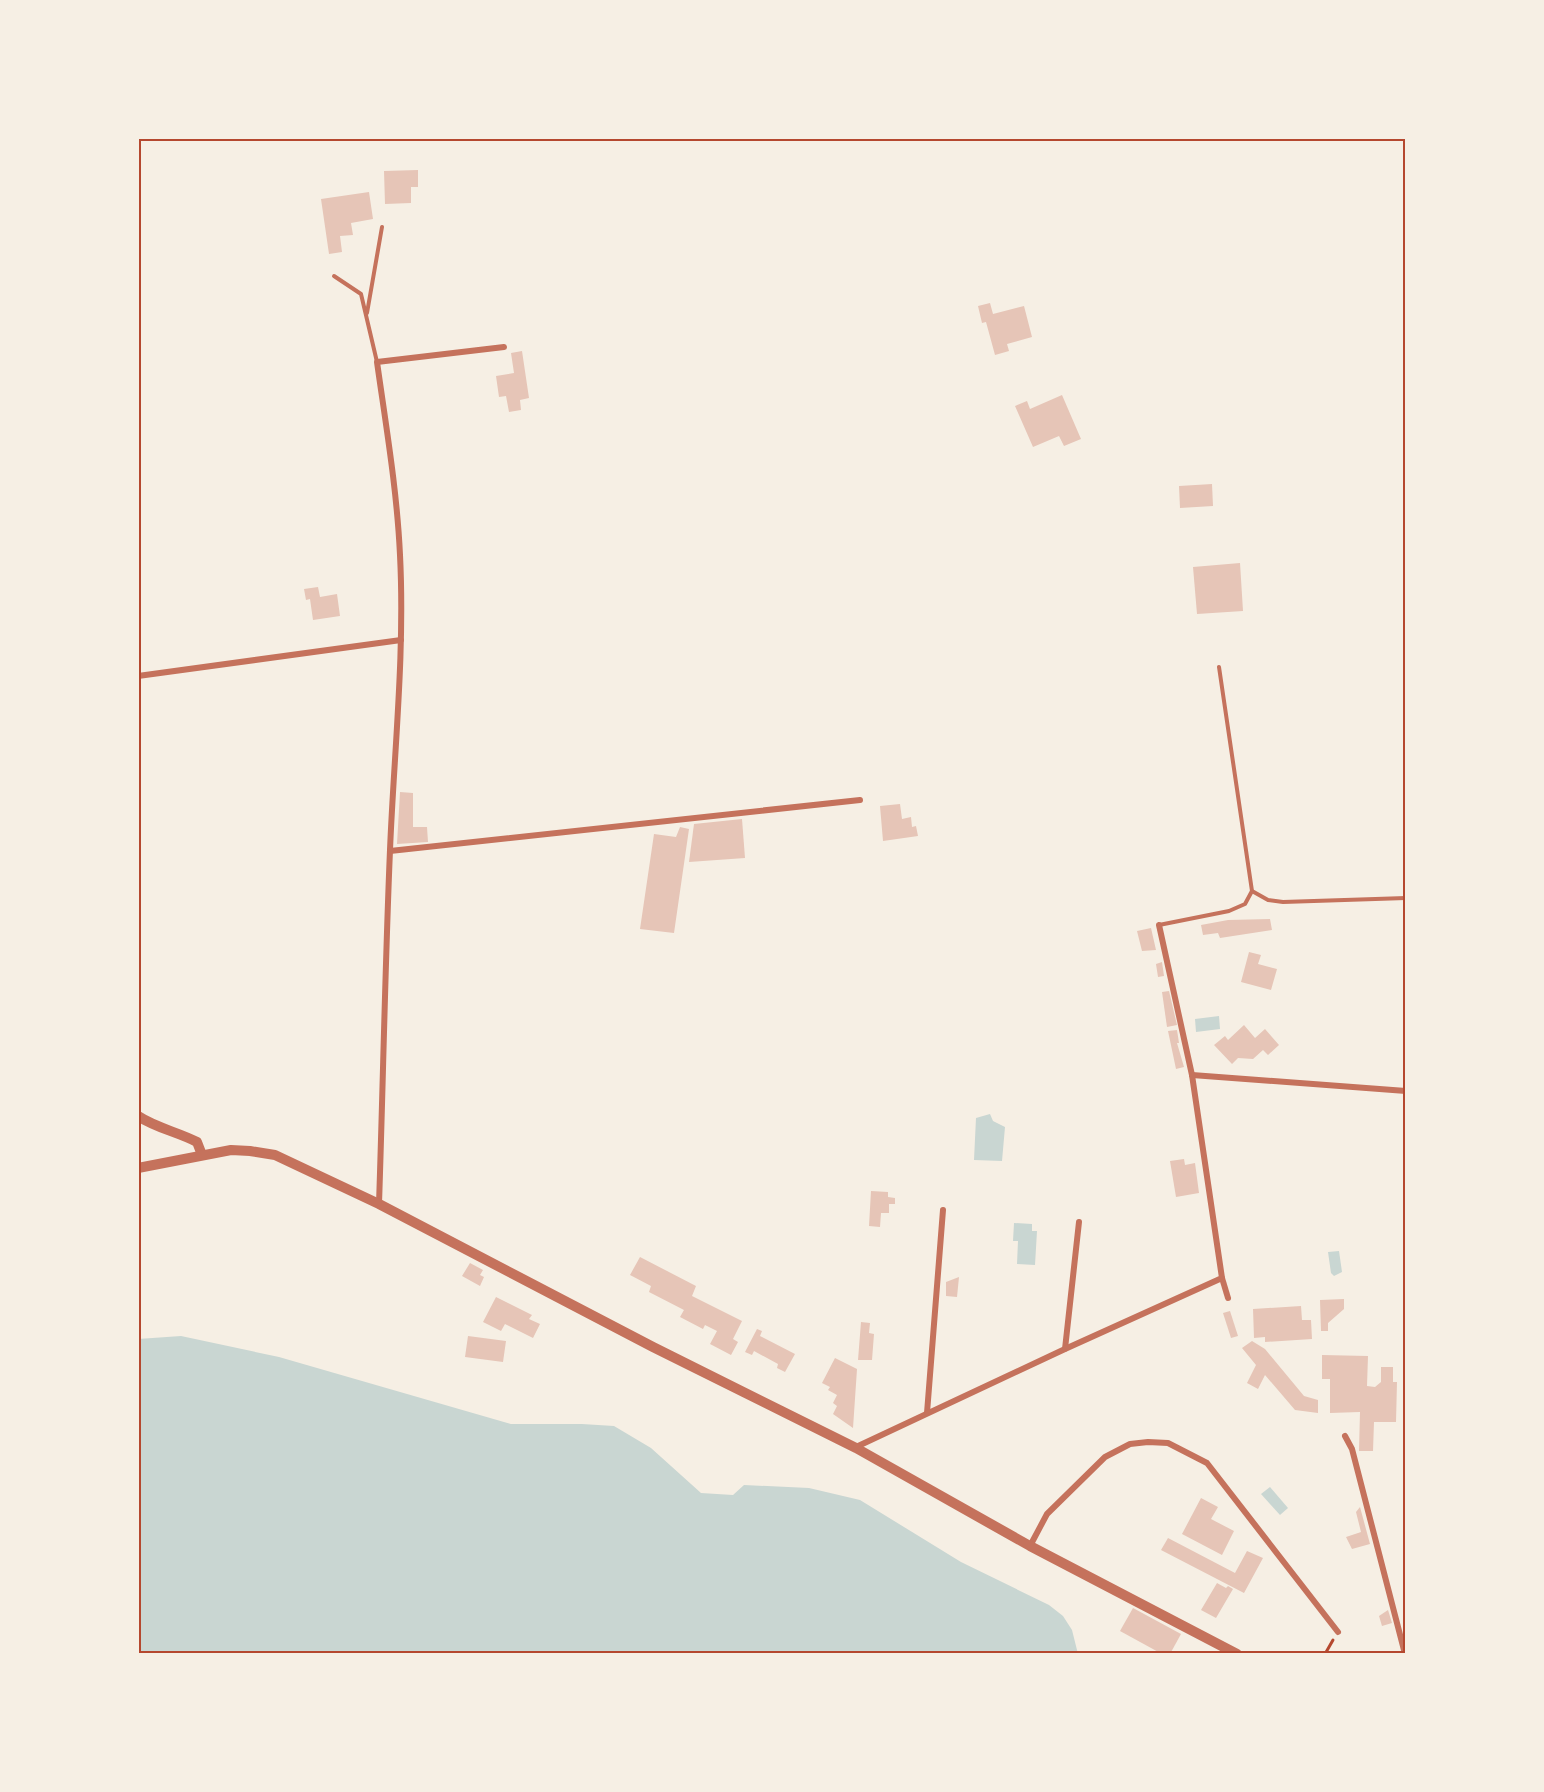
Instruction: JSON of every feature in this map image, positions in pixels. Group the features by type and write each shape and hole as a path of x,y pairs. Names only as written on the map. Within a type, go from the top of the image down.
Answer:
{"street":[{"path":"379,1204 390,851 401,640 399,542 392,463 376,362 504,347"},
{"path":"138,676 401,640"},
{"path":"390,851 860,800"},
{"path":"1159,925 1192,1075 1222,1278 1228,1298"},
{"path":"1192,1075 1406,1092"},
{"path":"138,1116 197,1142 202,1155"},
{"path":"138,1168 231,1150 275,1155 379,1204 653,1347 856,1448 1030,1546 1237,1654"},
{"path":"927,1413 943,1210"},
{"path":"1065,1349 1079,1222"},
{"path":"856,1448 927,1413 1222,1278"},
{"path":"1345,1436 1352,1449 1405,1650"},
{"path":"1030,1546 1047,1514 1105,1457 1130,1444 1168,1443 1207,1463 1338,1632"}],"lane":[{"path":"367,314 382,227"},
{"path":"334,276 361,294 376,362"},
{"path":"1159,925 1229,911 1245,904 1252,891 1220,667"},
{"path":"1252,891 1268,900 1283,902 1406,898"}],"shaded area":[{"path":"1219,1016 1220,1029 1196,1032 1195,1019"},
{"path":"990,1114 993,1121 1005,1127 1002,1161 974,1160 976,1118"},
{"path":"1014,1223 1032,1224 1032,1231 1037,1231 1035,1265 1017,1264 1018,1241 1013,1241"},
{"path":"1339,1251 1342,1272 1334,1276 1331,1273 1328,1252"},
{"path":"181,1336 279,1357 511,1424 614,1426 651,1448 701,1493 733,1495 744,1485 809,1488 860,1500 961,1562 1049,1605 1063,1616 1072,1630 1078,1654 138,1654 138,1339"},
{"path":"1270,1487 1288,1508 1280,1515 1261,1494"}],"building":[{"path":"418,170 418,187 411,187 411,203 385,204 384,171"},
{"path":"369,192 373,219 351,223 353,235 340,236 342,252 329,254 321,199"},
{"path":"990,303 993,314 1024,306 1032,337 1007,344 1009,351 995,355 986,322 982,323 978,306"},
{"path":"522,351 529,398 520,400 521,410 509,412 506,396 499,397 496,376 514,373 511,353"},
{"path":"1062,395 1081,439 1064,446 1059,436 1033,447 1015,406 1027,401 1030,409"},
{"path":"1212,484 1213,506 1180,508 1179,486"},
{"path":"1240,563 1243,611 1197,614 1193,567"},
{"path":"318,587 320,597 337,594 340,616 313,620 310,599 306,600 304,589"},
{"path":"400,792 413,793 413,827 427,827 428,842 397,844"},
{"path":"900,804 902,819 911,817 912,827 916,826 918,836 883,841 880,806"},
{"path":"742,819 745,858 689,862 694,824"},
{"path":"680,827 689,829 674,933 640,929 654,834 676,837"},
{"path":"1270,919 1272,930 1220,938 1218,933 1203,935 1201,925 1228,920"},
{"path":"1151,928 1156,950 1142,951 1137,931"},
{"path":"1249,952 1261,955 1258,964 1277,969 1271,990 1241,982"},
{"path":"1162,962 1164,976 1158,977 1156,964"},
{"path":"1169,991 1177,1025 1167,1027 1162,992"},
{"path":"1244,1025 1255,1038 1265,1029 1279,1045 1268,1055 1263,1050 1253,1059 1238,1058 1232,1064 1214,1045 1225,1036 1228,1040"},
{"path":"1177,1030 1179,1043 1177,1043 1184,1067 1176,1069 1168,1031"},
{"path":"1184,1159 1185,1165 1195,1163 1199,1193 1176,1197 1170,1161"},
{"path":"871,1191 888,1192 888,1197 895,1198 895,1204 889,1204 889,1213 881,1213 880,1227 869,1226"},
{"path":"640,1257 696,1286 692,1296 742,1321 733,1339 738,1342 731,1355 710,1344 717,1331 705,1325 703,1329 680,1317 684,1310 649,1292 651,1286 630,1275"},
{"path":"470,1263 483,1270 480,1275 484,1277 480,1286 462,1276"},
{"path":"959,1277 957,1297 946,1296 946,1282"},
{"path":"496,1297 532,1315 529,1319 540,1324 533,1338 505,1324 501,1331 483,1322"},
{"path":"1344,1299 1344,1309 1328,1323 1328,1331 1321,1331 1320,1300"},
{"path":"1301,1306 1302,1320 1311,1320 1312,1339 1265,1342 1265,1337 1254,1338 1253,1309"},
{"path":"1230,1311 1238,1336 1231,1338 1223,1313"},
{"path":"861,1322 870,1323 869,1333 874,1334 872,1360 858,1360"},
{"path":"757,1329 762,1331 760,1336 795,1354 785,1372 777,1368 778,1364 754,1351 752,1355 745,1352"},
{"path":"468,1336 506,1341 503,1362 465,1357"},
{"path":"1252,1341 1265,1349 1304,1396 1318,1400 1318,1413 1295,1410 1265,1375 1258,1389 1247,1383 1256,1365 1242,1348"},
{"path":"1322,1355 1368,1356 1367,1386 1375,1387 1381,1382 1381,1367 1393,1367 1393,1382 1397,1382 1396,1422 1374,1422 1373,1451 1359,1451 1360,1412 1330,1413 1330,1379 1322,1379"},
{"path":"835,1358 857,1369 853,1428 833,1414 837,1406 833,1403 837,1395 828,1390 830,1387 822,1383"},
{"path":"1201,1498 1218,1507 1211,1519 1234,1531 1222,1555 1182,1534"},
{"path":"1360,1507 1370,1544 1352,1549 1346,1537 1361,1532 1356,1512"},
{"path":"1168,1538 1235,1573 1247,1551 1263,1558 1244,1593 1161,1550"},
{"path":"1217,1583 1233,1589 1216,1618 1201,1610"},
{"path":"1133,1608 1181,1634 1170,1654 1162,1654 1120,1631"},
{"path":"1388,1610 1392,1623 1382,1626 1379,1616"}]}
